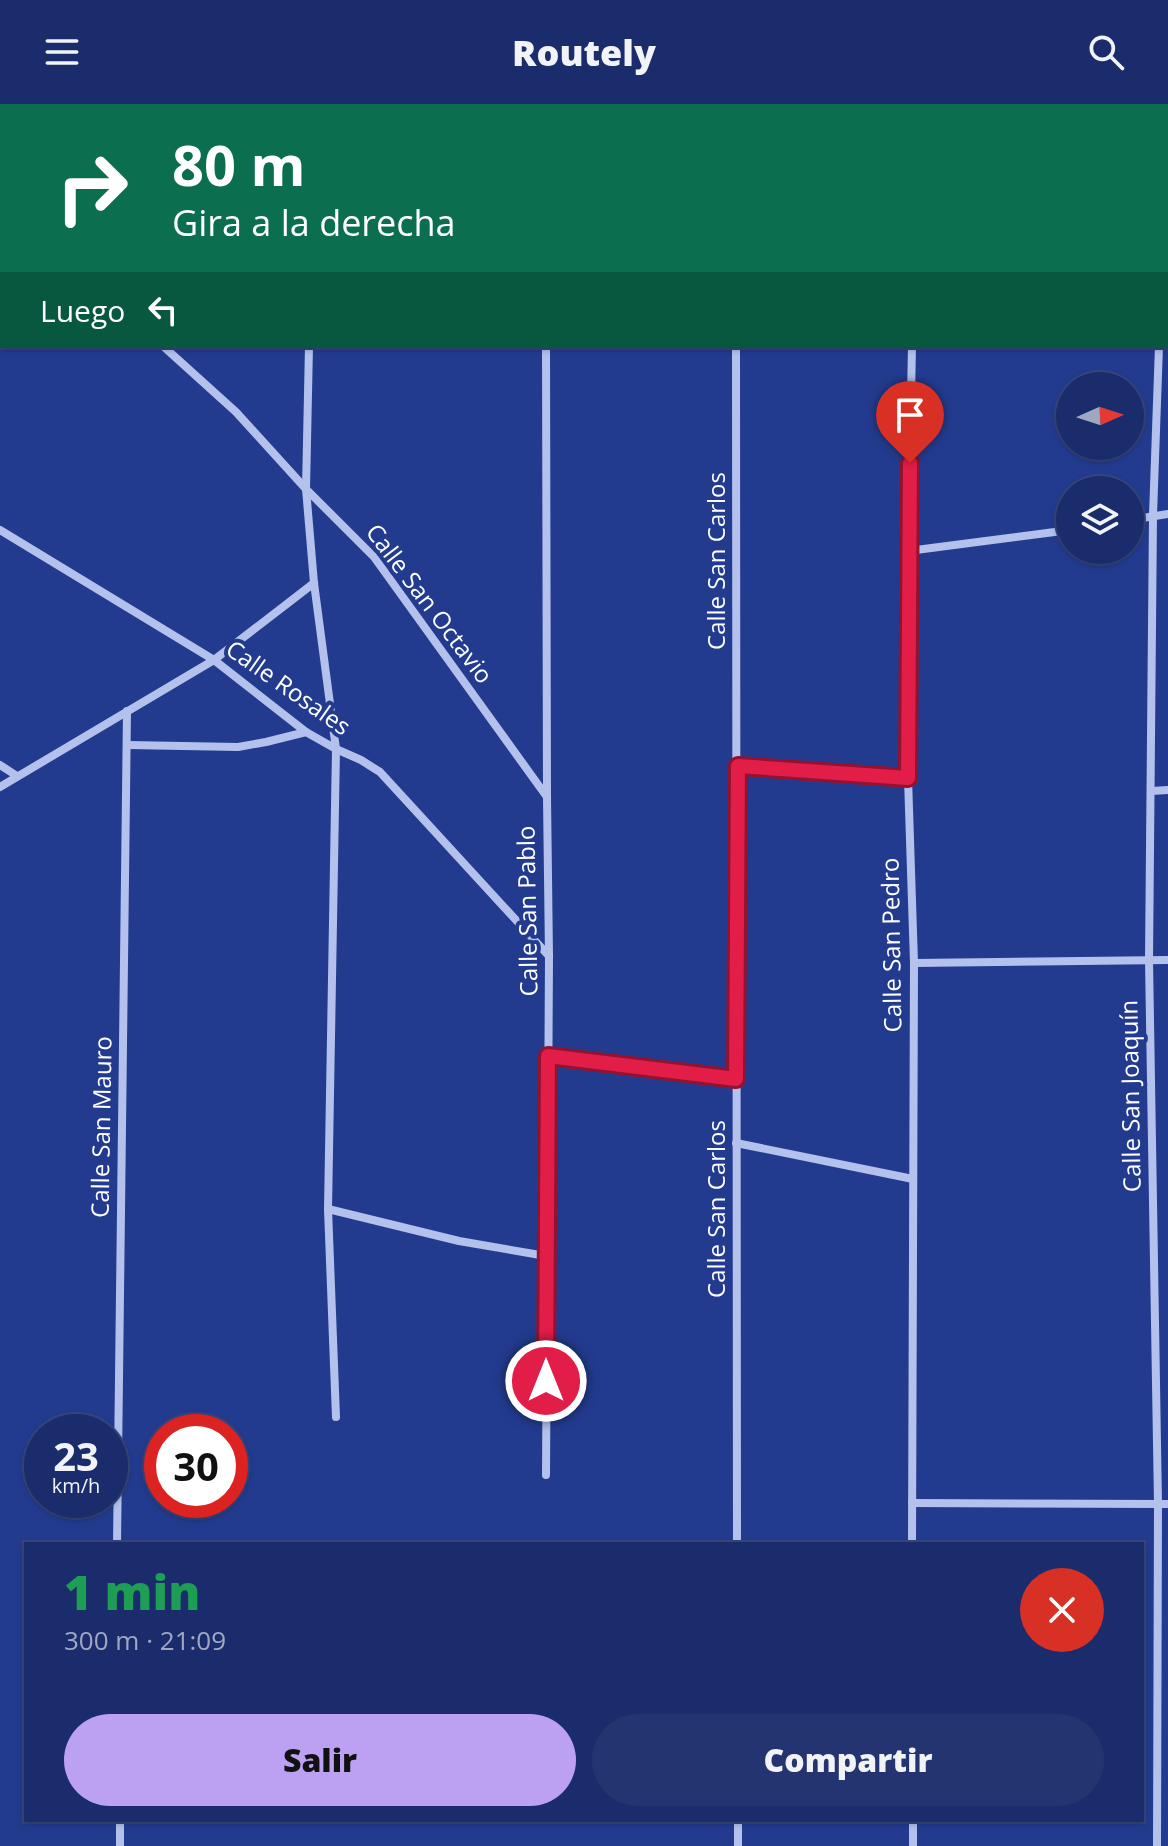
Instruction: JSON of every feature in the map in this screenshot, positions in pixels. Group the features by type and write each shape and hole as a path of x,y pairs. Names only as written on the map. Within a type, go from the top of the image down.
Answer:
{"street":[{"name":"Calle San Octavio","path":"165,348 236,412 374,557 547,797"},
{"path":"309,348 306,489 314,583 336,749 328,1209 336,1417"},
{"name":"Calle San Pablo","path":"546,348 549,957 546,1475"},
{"name":"Calle San Carlos","path":"736,348 737,1542"},
{"name":"Calle San Pedro","path":"912,348 908,778 914,963 912,1542"},
{"name":"Calle San Joaquín","path":"1157,1846 1163,1504 1149,960 1153,515 1163,369 1159,348"},
{"path":"1144,517 1168,514"},
{"name":"Calle Rosales","path":"0,530 214,660 306,732 380,772 549,957"},
{"path":"908,551 1056,532"},
{"path":"0,787 214,660 314,583"},
{"name":"Calle San Mauro","path":"117,1542 127,711"},
{"path":"128,745 238,747 306,732"},
{"path":"0,765 17,776"},
{"path":"738,766 908,778"},
{"path":"1151,791 1168,790"},
{"path":"914,963 1168,960"},
{"path":"548,1056 736,1079"},
{"path":"736,1143 913,1179"},
{"path":"328,1209 459,1241 546,1256"},
{"path":"912,1503 1163,1504"},
{"path":"120,1822 120,1846"},
{"path":"738,1822 738,1846"},
{"path":"913,1822 913,1846"}],"route":[{"path":"546,1381 548,1056 736,1079 738,766 908,778 910,463"}]}
